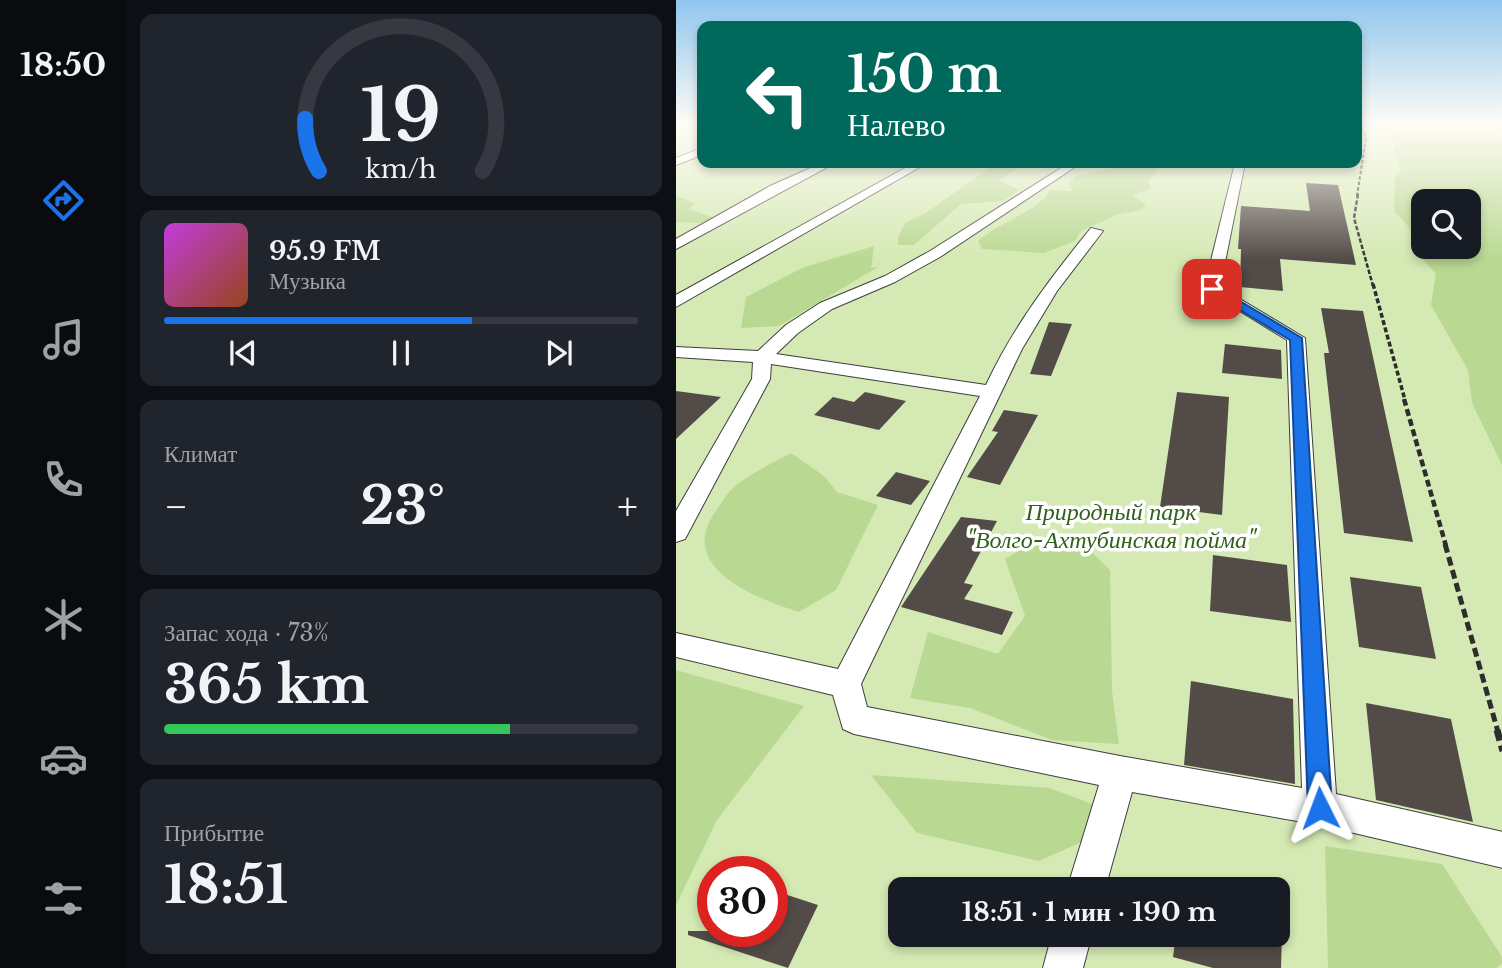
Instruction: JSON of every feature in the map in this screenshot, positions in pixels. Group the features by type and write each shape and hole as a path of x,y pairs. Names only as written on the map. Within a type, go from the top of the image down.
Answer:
{"street":[{"path":"676,245 773,190 815,170"},
{"path":"676,302 909,170"},
{"path":"676,533 761,379 762,357 792,329 826,306 890,279 935,254 1065,170"},
{"path":"1238,170 1212,289 1296,338 1320,808"},
{"path":"1096,231 1045,295 1008,352 992,393 846,684 854,719 1120,772 1320,808 1503,850"},
{"path":"676,352 762,357 992,393"},
{"path":"676,645 846,684"},
{"path":"1089,877 1120,772"},
{"path":"1063,968 1069,947"}],"path":[{"path":"1361,170 1354,218 1503,751"}],"green space":[{"name":"Природный парк \"Волго-Ахтубинская пойма\"","path":"676,170 1502,170 1502,968 676,968"},
{"path":"986,170 1015,170 999,180 1019,190 1003,201 961,204 914,245 898,245 898,237 905,223 926,213"},
{"path":"1104,170 1156,170 1149,180 1151,189 1132,195 1146,205 1141,210 1119,214 1081,231 1075,241 1044,253 982,249 978,241 1037,204 1050,190 1072,191 1069,184 1075,176"},
{"path":"1401,170 1502,170 1502,465 1472,403 1468,370 1431,305 1436,274 1422,259 1481,259 1481,189 1411,189 1411,231 1394,211 1395,178"},
{"path":"676,196 695,203 689,209 714,218 705,223 676,222"},
{"path":"874,246 871,268 878,267 779,326 741,328 746,297 802,268"},
{"path":"791,453 824,476 837,492 878,505 836,590 799,612 744,590 714,565 706,550 706,532 715,512 729,492 748,477"},
{"path":"1046,536 1082,543 1110,570 1112,691 1119,744 1052,740 970,708 910,698 928,632 998,654 1025,616 1005,559"},
{"path":"676,670 804,706 717,820 700,856 697,856 697,861 676,905"},
{"path":"871,775 1049,788 1109,810 1102,833 1039,861 917,833"},
{"path":"1325,846 1442,864 1502,957 1502,963 1496,968 1328,968"}],"building":[{"path":"1306,183 1338,185 1356,265 1280,259 1283,291 1240,287 1241,249 1238,249 1241,206 1310,211"},
{"path":"1321,308 1363,311 1413,542 1344,533 1324,353 1329,353"},
{"path":"1049,322 1072,324 1051,376 1030,374"},
{"path":"1225,344 1281,350 1282,379 1222,373"},
{"path":"676,391 721,397 676,439"},
{"path":"865,392 906,401 879,430 814,415 833,397 854,402"},
{"path":"1177,392 1229,397 1222,515 1160,507"},
{"path":"1004,410 1038,415 1000,485 967,477 998,432 992,431"},
{"path":"896,472 930,481 911,505 876,496"},
{"path":"961,517 997,521 964,583 973,585 964,599 1013,612 1002,635 901,607"},
{"path":"1213,555 1287,565 1291,622 1210,611"},
{"path":"1350,577 1421,587 1436,659 1359,647"},
{"path":"1191,681 1293,699 1295,784 1184,765"},
{"path":"1366,703 1451,719 1473,822 1376,800"},
{"path":"788,895 818,905 788,968 724,947 788,947"},
{"path":"688,931 697,931 697,938 688,935"},
{"path":"1174,947 1282,947 1281,968 1213,968 1173,957"}],"route":[{"path":"1212,289 1296,338 1320,808"}]}
